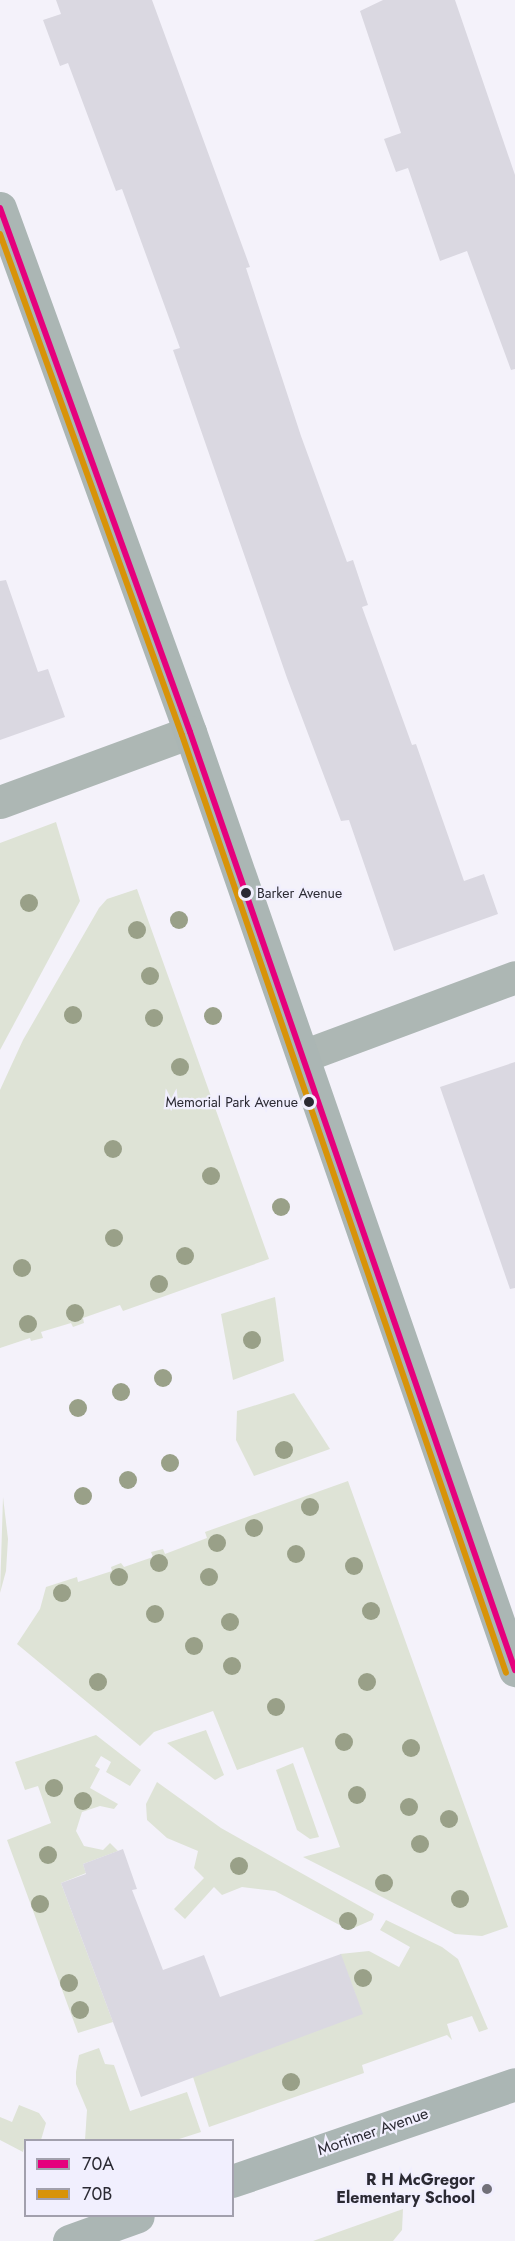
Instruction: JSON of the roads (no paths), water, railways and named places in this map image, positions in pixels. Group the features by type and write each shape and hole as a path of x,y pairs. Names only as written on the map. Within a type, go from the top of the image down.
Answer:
{"main road":[{"path":"0,208 190,732 515,1670"},
{"name":"Mortimer Avenue","path":"234,2180 515,2084"},
{"path":"69,2241 135,2217"}],"street":[{"path":"0,802 190,732"},
{"path":"303,1056 515,977"}],"place":[{"name":"Barker Avenue","path":"246,893"},
{"name":"Memorial Park Avenue","path":"309,1102"},
{"name":"R H McGregor Elementary School","path":"487,2189"}]}
